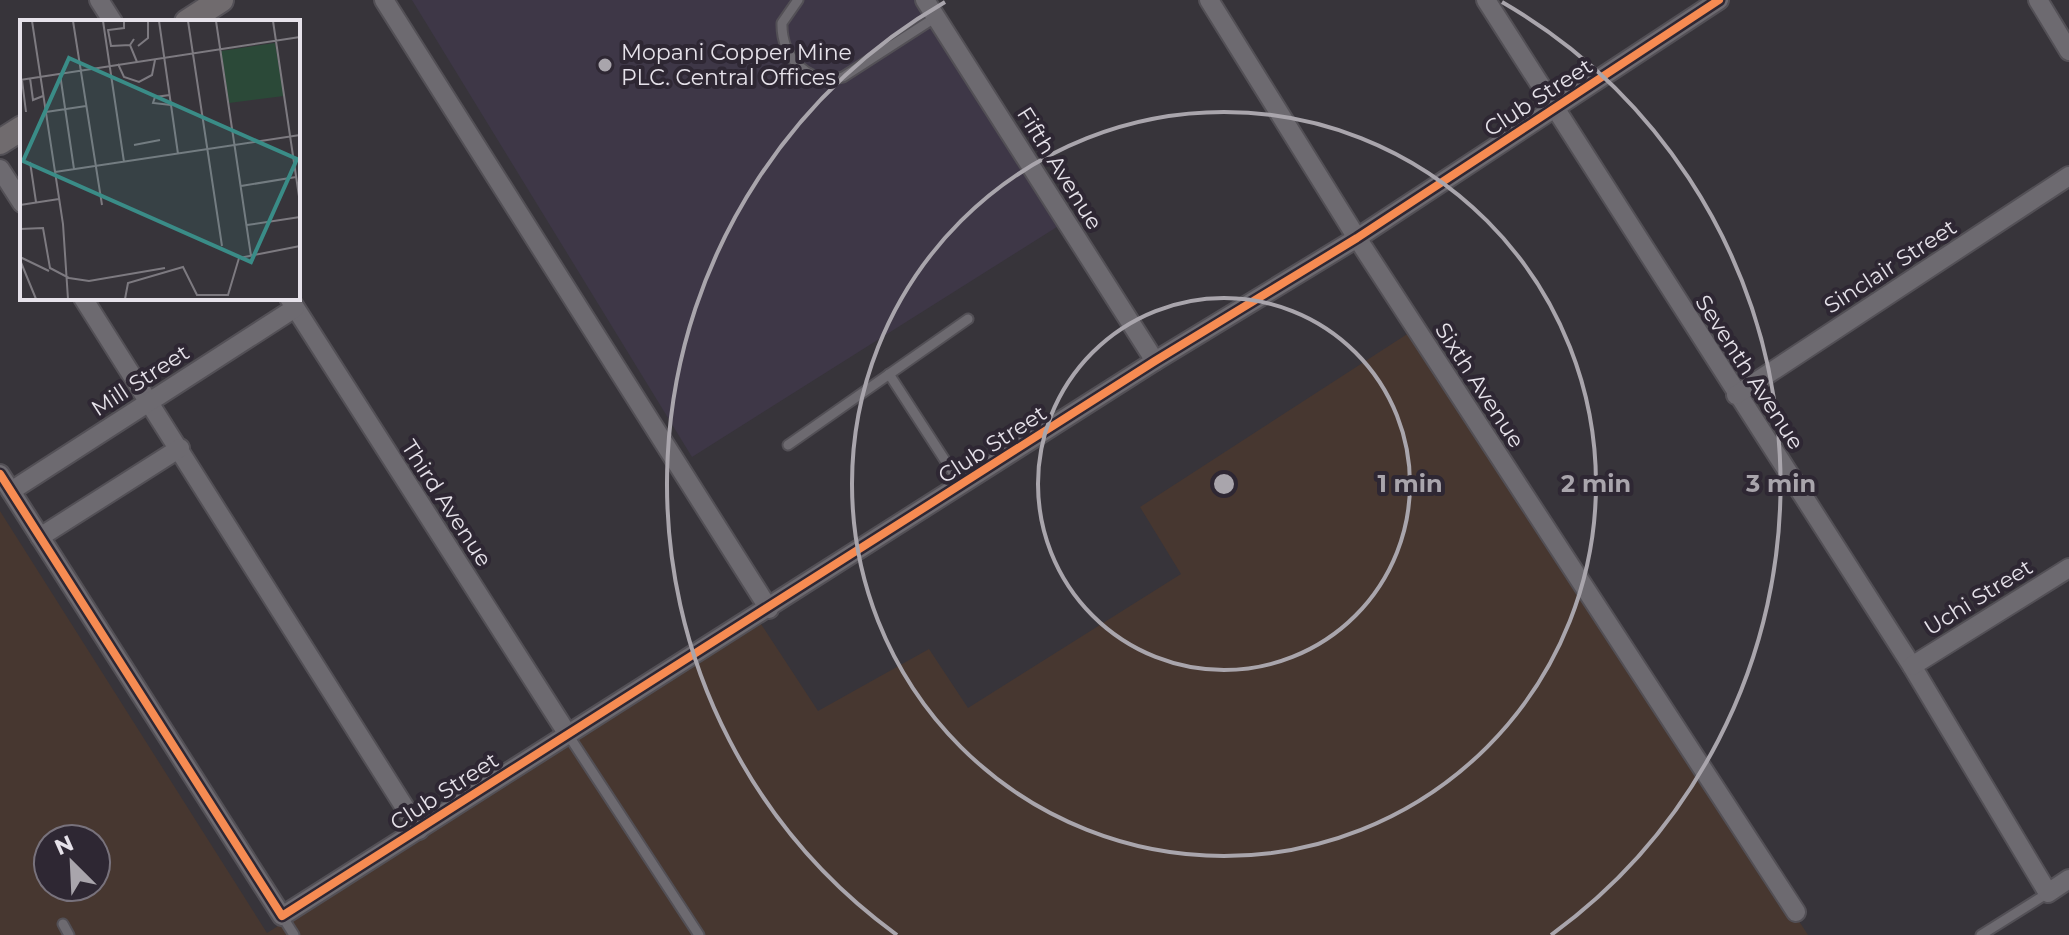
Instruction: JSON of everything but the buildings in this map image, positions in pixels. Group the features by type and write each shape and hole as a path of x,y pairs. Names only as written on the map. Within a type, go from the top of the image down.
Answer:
{"main road":[{"path":"190,20 221,0"},
{"path":"0,142 20,129"}],"street":[{"path":"99,0 112,20"},
{"path":"384,0 769,609"},
{"name":"Fifth Avenue","path":"925,0 1155,361"},
{"name":"Sixth Avenue","path":"1209,0 1357,238 1796,912"},
{"name":"Seventh Avenue","path":"1486,0 1912,666 2048,893"},
{"name":"Club Street","path":"282,916 1155,361 1357,238 1719,0"},
{"path":"2038,0 2069,51"},
{"path":"0,169 20,200"},
{"name":"Sinclair Street","path":"1736,395 2069,176"},
{"path":"84,300 419,830"},
{"name":"Mill Street","path":"11,491 150,401 292,303"},
{"name":"Third Avenue","path":"292,303 567,733"},
{"path":"40,537 180,448"},
{"path":"0,474 282,916"},
{"name":"Uchi Street","path":"1912,666 2069,568"},
{"path":"2048,893 2069,879"}],"lane":[{"path":"798,0 786,12 782,23 785,47 802,70 828,81 843,77 936,17"},
{"path":"788,445 968,319"},
{"path":"889,374 961,485"},
{"path":"567,733 699,935"},
{"path":"1981,935 2048,893"},
{"path":"282,916 294,935"},
{"path":"63,924 69,935"}],"shaded area":[{"path":"412,0 919,0 1060,225 692,457"},
{"path":"1415,329 1808,935 0,935 0,511 267,933 759,621 818,711 929,649 968,708 1181,574 1140,507"}],"cycle path":[{"path":"0,474 282,916 1155,361 1357,238 1719,0"}],"place":[{"name":"Mopani Copper Mine PLC. Central Offices","path":"605,65"}]}
